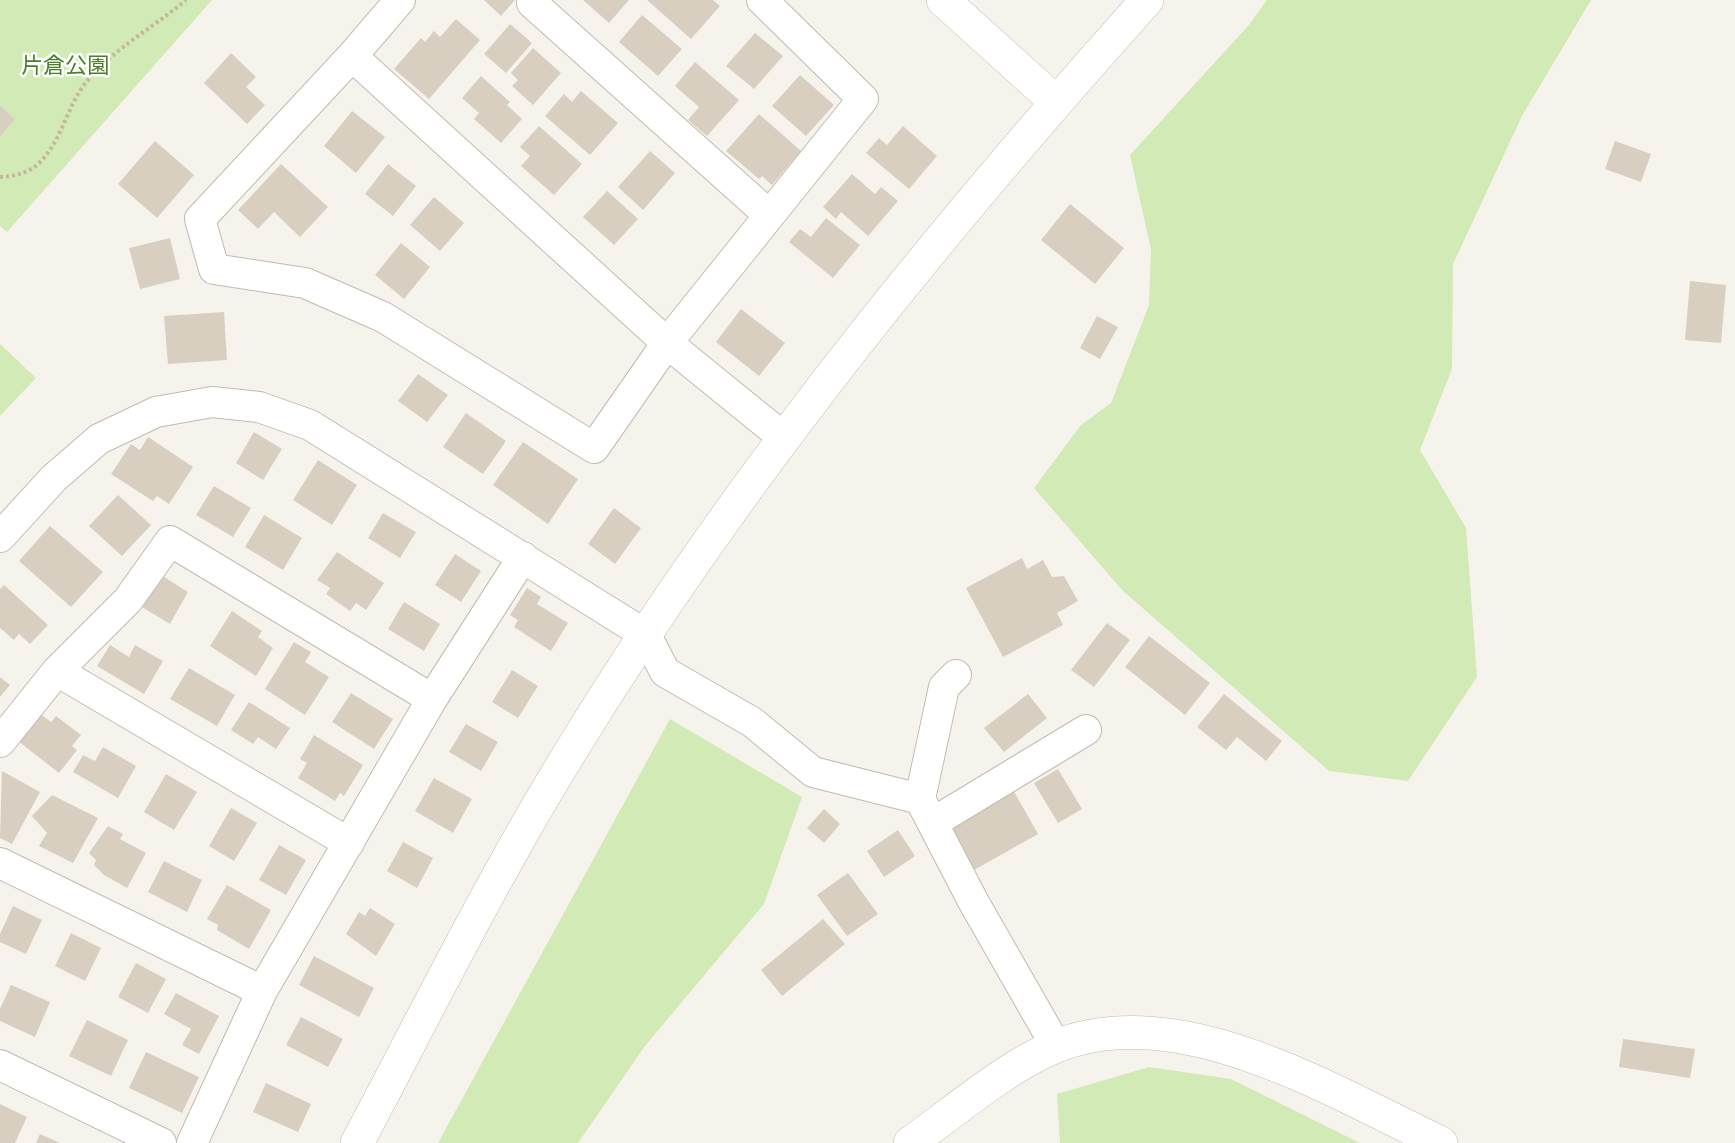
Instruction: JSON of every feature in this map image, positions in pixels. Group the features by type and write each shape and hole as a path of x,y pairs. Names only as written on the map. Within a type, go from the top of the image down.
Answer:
{"street":[{"path":"400,0 352,56 200,219 214,269 305,283 383,317 594,448 667,343 768,214 863,99 762,0"},
{"path":"534,0 532,3 768,214"},
{"path":"944,0 1056,102"},
{"path":"357,1143 539,804 646,635 784,438 865,329 1056,102 1148,0"},
{"path":"352,56 667,343 784,438"},
{"path":"0,537 54,478 99,439 156,412 212,402 259,407 310,425 646,635 665,672 753,722 813,772 927,811 1086,730"},
{"path":"0,742 57,671 128,600 170,541 432,699"},
{"path":"192,1143 262,992 432,699 522,557"},
{"path":"57,671 349,843"},
{"path":"957,675 944,687 927,811 973,901 1056,1046"},
{"path":"0,863 262,992"},
{"path":"910,1143 1029,1059 1056,1046 1113,1033 1153,1033 1215,1043 1309,1081 1441,1143"},
{"path":"0,1065 161,1143"}],"path":[{"path":"0,177 30,171 42,160 56,141 85,85 126,44 186,0"}],"green space":[{"name":"片倉公園","path":"0,0 212,0 7,232 0,226"},
{"path":"1267,0 1591,0 1522,116 1453,264 1452,369 1420,450 1466,528 1477,677 1408,781 1329,771 1122,590 1034,488 1081,425 1111,403 1149,305 1151,250 1130,155 1248,26"},
{"path":"0,344 36,378 0,416"},
{"path":"670,719 802,797 764,904 645,1046 578,1143 438,1143"},
{"path":"1149,1067 1231,1079 1360,1143 1060,1143 1057,1094"}],"building":[{"path":"484,0 515,0 501,16"},
{"path":"583,0 629,0 609,23"},
{"path":"647,0 713,0 720,6 691,39"},
{"path":"642,15 682,49 658,76 619,42"},
{"path":"456,19 480,40 429,99 394,69 421,38 425,42 434,31 440,37"},
{"path":"510,24 532,43 506,73 484,54"},
{"path":"755,33 783,56 754,89 726,66"},
{"path":"533,48 561,73 533,105 512,86 518,80 511,73"},
{"path":"231,53 256,77 246,87 265,105 247,124 204,83"},
{"path":"695,62 739,100 707,136 688,120 699,107 675,86"},
{"path":"800,75 834,105 806,136 772,106"},
{"path":"481,76 510,102 507,105 522,119 501,143 474,119 479,113 462,98"},
{"path":"581,91 618,123 590,155 545,116 564,94 572,102"},
{"path":"0,106 15,119 0,137"},
{"path":"352,111 385,137 356,173 324,146"},
{"path":"759,114 801,151 772,185 762,176 759,179 726,151"},
{"path":"539,126 582,164 554,195 521,166 530,156 520,147"},
{"path":"903,126 937,156 909,189 866,153 879,138 887,145"},
{"path":"155,141 194,175 157,218 118,184"},
{"path":"1615,141 1651,154 1641,182 1605,169"},
{"path":"650,151 675,173 643,210 618,187"},
{"path":"281,164 328,207 300,237 274,212 258,229 238,210"},
{"path":"388,164 416,186 393,216 365,194"},
{"path":"852,174 875,194 881,187 898,201 868,236 841,212 836,219 823,207"},
{"path":"607,191 638,219 614,245 583,217"},
{"path":"434,197 464,223 440,251 410,225"},
{"path":"1070,204 1124,248 1095,284 1041,240"},
{"path":"826,218 860,245 833,278 789,242 800,229 811,237"},
{"path":"170,238 180,279 140,289 129,248"},
{"path":"401,243 430,267 404,299 375,275"},
{"path":"1690,281 1726,285 1721,343 1685,340"},
{"path":"741,309 785,343 759,376 716,342"},
{"path":"224,312 227,360 168,364 164,316"},
{"path":"1097,316 1118,327 1100,359 1080,348"},
{"path":"418,374 448,395 427,422 398,401"},
{"path":"466,413 506,441 483,474 443,447"},
{"path":"254,432 282,449 263,480 236,463"},
{"path":"148,437 193,467 169,504 157,496 153,501 111,474 131,444 140,450"},
{"path":"523,442 578,479 548,524 493,485"},
{"path":"318,460 357,485 332,525 293,500"},
{"path":"214,486 251,508 233,537 196,515"},
{"path":"118,495 151,525 122,556 89,526"},
{"path":"614,508 641,528 615,564 588,544"},
{"path":"383,513 416,532 400,558 368,538"},
{"path":"264,515 302,538 283,570 245,547"},
{"path":"50,526 103,572 71,607 19,561"},
{"path":"337,552 384,583 366,610 356,603 350,611 326,594 330,588 317,580"},
{"path":"455,554 481,571 461,602 435,585"},
{"path":"1022,558 1027,569 1043,560 1052,577 1064,576 1078,601 1057,613 1063,625 1003,657 966,588"},
{"path":"161,575 188,592 170,624 142,607"},
{"path":"4,585 48,625 30,644 19,634 14,640 0,628 0,589"},
{"path":"527,588 541,597 537,604 568,623 551,651 514,627 518,620 510,615"},
{"path":"404,602 440,624 424,651 388,629"},
{"path":"232,611 262,631 258,637 273,648 256,676 210,646"},
{"path":"1107,623 1130,640 1094,687 1071,670"},
{"path":"1149,636 1210,683 1185,715 1125,667"},
{"path":"294,642 311,652 305,662 329,677 305,715 265,689"},
{"path":"110,645 129,657 135,645 163,661 144,694 97,666"},
{"path":"189,668 235,695 217,726 170,699"},
{"path":"512,670 538,686 518,718 492,702"},
{"path":"0,677 10,685 0,697"},
{"path":"351,693 393,719 374,749 332,722"},
{"path":"1028,694 1047,718 1004,752 984,728"},
{"path":"1224,694 1282,741 1266,761 1237,737 1226,750 1197,727"},
{"path":"249,702 290,728 276,749 258,737 253,744 231,730"},
{"path":"39,713 51,722 56,716 81,735 72,746 77,750 59,773 18,741"},
{"path":"466,724 498,742 481,771 449,752"},
{"path":"314,735 363,765 344,796 340,793 335,801 298,778 307,763 300,759"},
{"path":"103,747 136,766 118,798 73,772 83,755 95,761"},
{"path":"1058,769 1082,809 1058,823 1034,783"},
{"path":"2,771 40,792 12,844 0,838"},
{"path":"166,774 197,792 174,830 144,812"},
{"path":"434,778 472,799 453,833 415,811"},
{"path":"1012,788 1038,834 974,870 948,824"},
{"path":"52,795 98,818 73,863 39,846 47,833 32,816"},
{"path":"231,808 257,823 234,861 209,846"},
{"path":"824,809 840,824 824,843 807,828"},
{"path":"108,826 123,834 120,839 146,853 127,888 104,875 94,865 96,860 89,853"},
{"path":"898,830 915,856 884,877 867,851"},
{"path":"403,842 433,858 417,888 387,871"},
{"path":"279,845 306,860 286,895 259,880"},
{"path":"164,861 202,880 187,912 148,892"},
{"path":"848,873 878,914 847,936 817,895"},
{"path":"227,885 271,910 249,949 217,930 218,925 207,919"},
{"path":"13,906 42,920 26,954 0,942 0,934"},
{"path":"370,908 395,924 376,956 346,934 359,912 365,916"},
{"path":"823,919 845,944 782,996 761,970"},
{"path":"71,933 101,948 85,981 55,966"},
{"path":"314,956 374,988 359,1017 299,985"},
{"path":"136,963 166,979 148,1013 118,997"},
{"path":"11,985 50,1002 35,1037 0,1021 0,1009"},
{"path":"176,993 219,1016 199,1054 182,1045 191,1029 164,1014"},
{"path":"301,1017 343,1039 328,1067 286,1045"},
{"path":"87,1020 128,1040 111,1076 69,1056"},
{"path":"1623,1039 1695,1049 1690,1078 1619,1067"},
{"path":"146,1052 199,1077 182,1113 129,1088"},
{"path":"266,1083 311,1104 298,1132 253,1112"},
{"path":"0,1104 27,1117 15,1143 0,1143"},
{"path":"40,1134 60,1143 36,1143"}]}
